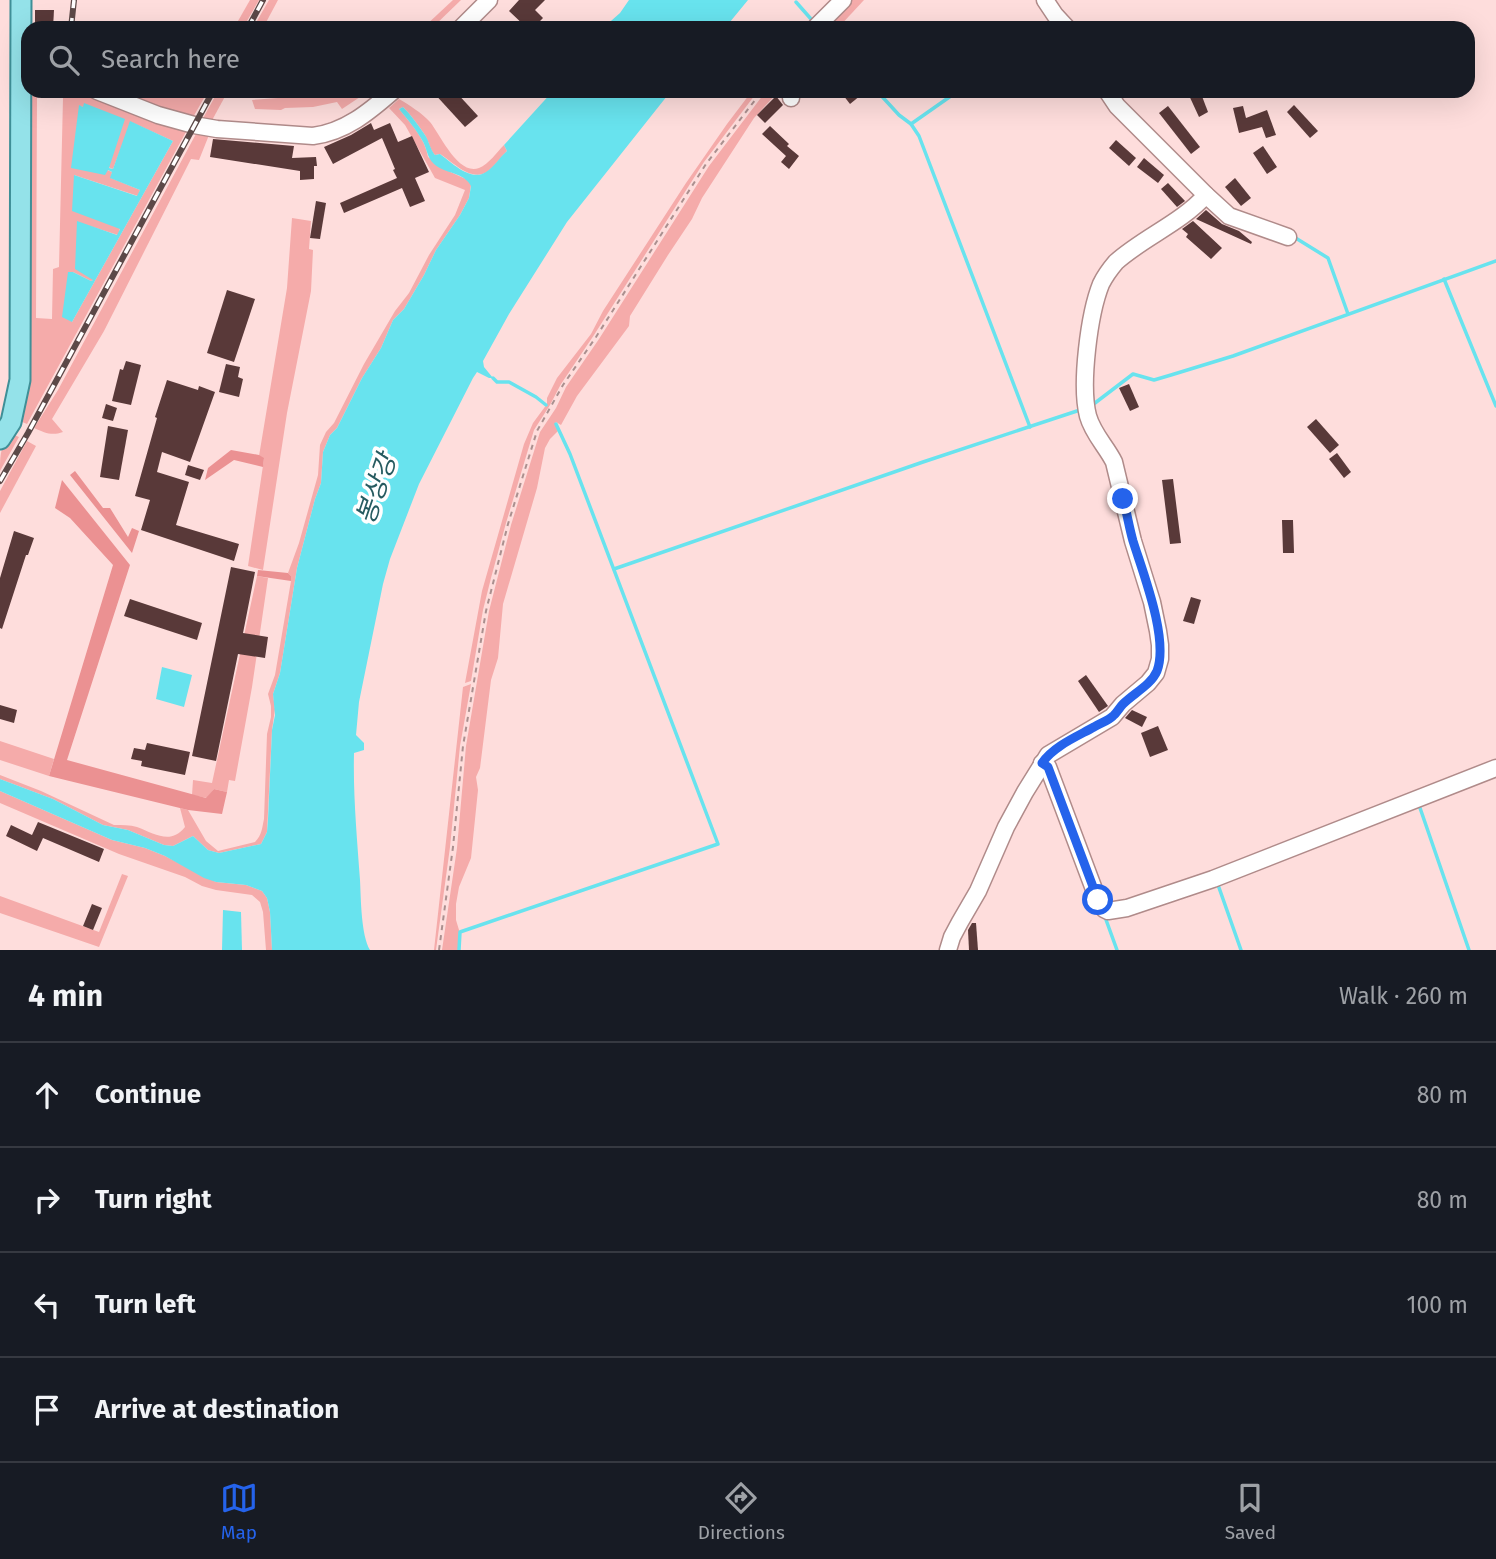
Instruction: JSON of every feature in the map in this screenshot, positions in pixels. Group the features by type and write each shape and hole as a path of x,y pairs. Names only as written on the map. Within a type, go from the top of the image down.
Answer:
{"main road":[{"path":"21,0 22,21"},
{"path":"0,439 11,422 20,380 24,98"}],"street":[{"path":"468,21 489,0"},
{"path":"822,21 843,0"},
{"path":"1045,0 1061,21"},
{"path":"115,98 158,115 194,125 313,136 344,128 384,98"},
{"path":"1112,98 1229,216 1288,237"},
{"path":"948,950 1006,827 1048,755 1112,718 1156,673 1160,645 1152,602 1133,541 1114,462 1094,432 1088,416 1085,382 1088,348 1097,295 1108,271 1125,255 1189,211 1206,195"},
{"path":"1042,763 1048,767 1098,900 1108,911 1127,908 1213,878 1496,768"}],"path":[{"path":"439,950 463,746 486,611 508,524 537,431 563,385 706,164 757,98"}],"shaded area":[{"path":"250,0 259,0 247,21 238,21"},
{"path":"269,0 278,0 267,21 257,21"},
{"path":"453,0 461,0 439,21 430,21"},
{"path":"846,0 864,0 844,21 830,21"},
{"path":"32,98 37,98 36,318 52,319 53,269 59,267 63,98 107,98 187,130 27,424 20,421 30,384","holes":["79,106 83,107 108,167 113,169 131,122 173,141 72,322 73,272 93,280 77,222 118,235 120,228 74,175 138,196 140,190 111,178 112,172 107,170"]},
{"path":"129,98 204,98 192,119"},
{"path":"214,98 224,98 210,124 201,122"},
{"path":"358,98 342,109 337,102 281,110 255,109 252,100"},
{"path":"747,98 753,98 704,162 534,430 491,578 471,681 465,683 482,591 524,444 533,423 547,404 547,398 557,378 591,334 603,311"},
{"path":"761,98 773,98 754,118 702,198 692,219 630,316 629,326 577,396 561,425 556,422 558,431 545,448 537,488 503,604 498,658 491,680 480,768 476,777 478,790 471,858 459,887 456,904 458,950 442,950 457,848 466,746 489,611 511,525 540,432 566,387 709,166"},
{"path":"399,99 427,119 450,152 464,166 479,168 504,145 507,151 487,172 475,175 469,173 440,154 435,155 412,117 403,107 399,109 421,137 428,157 446,170 468,180 471,185 469,198 436,250 404,309 393,320 381,348 362,378 337,428 330,435 323,452 321,483 297,568 280,673 273,694 275,709 267,832 261,844 219,853 208,850 193,836 173,846 164,845 128,830 103,825 53,799 0,779 0,775 41,791 114,825 134,826 168,837 174,836 185,827 180,808 188,810 206,841 218,851 255,842 259,837 264,819 267,734 271,717 268,694 275,675 291,581 288,573 318,475 320,445 395,311 409,293 455,215 465,190 435,178 405,125 389,108"},
{"path":"197,132 209,135 199,160 191,159 104,331 52,419 63,432 55,434 34,428 58,390"},
{"path":"292,218 311,221 311,291 287,413 263,570 248,566 264,459 259,456 287,288"},
{"path":"12,434 19,437 0,471 2,451"},
{"path":"27,441 36,446 0,513 0,491"},
{"path":"231,450 259,455 264,458 263,467 234,460 205,480 208,468"},
{"path":"75,471 103,508 110,508 128,537 132,528 139,531 132,553 70,475"},
{"path":"62,480 130,565 67,760 206,798 214,789 227,792 222,814 188,810 49,776 113,565 70,518 55,508"},
{"path":"258,570 288,573 291,581 257,576"},
{"path":"257,576 268,578 235,781 229,780 227,792 214,789 207,798 192,795 193,780 212,783"},
{"path":"471,684 460,746 450,847 434,950 463,687"},
{"path":"0,741 54,759 49,776 0,760"},
{"path":"0,791 112,840 165,856 216,882 246,885 262,891 267,898 270,912 272,950 266,950 263,912 260,902 252,895 202,886 185,877 119,854 0,803"},
{"path":"122,874 128,876 99,947 0,913 0,896 99,932"}],"water":[{"path":"629,0 748,0 731,21 611,21"},
{"name":"봉상강","path":"547,98 665,98 567,222 509,314 483,361 484,367 493,378 477,372 473,378 419,484 390,559 359,702 356,735 364,743 364,750 354,753 362,917 370,950 272,950 270,912 267,898 262,891 246,885 204,878 165,856 112,840 0,791 0,779 53,799 103,825 128,830 164,845 173,846 193,836 208,850 219,853 261,844 267,832 275,715 273,694 280,673 297,568 321,483 323,452 330,435 337,428 362,378 381,348 393,320 404,309 436,250 469,198 471,186 468,181 432,162 420,136 399,109 403,107 412,117 435,155 440,154 468,173 474,175 489,170 507,151 504,145"},
{"path":"84,103 125,119 109,168 113,169 130,121 173,141 72,322 62,317 68,272 93,280 75,269 77,221 117,235 120,229 72,211 74,175 137,196 140,190 110,178 112,172 108,170 105,175 71,168 79,105 83,107"},
{"path":"162,667 192,675 184,707 156,699"},
{"path":"223,910 241,912 242,950 222,950"}],"building":[{"path":"519,0 545,0 535,10 543,18 540,21 520,21 509,11"},
{"path":"35,10 54,10 53,21 35,21"},
{"path":"438,98 461,98 478,116 465,127"},
{"path":"774,98 778,98 783,105 765,123 757,115"},
{"path":"845,98 857,98 850,104"},
{"path":"1190,98 1203,98 1208,112 1199,117"},
{"path":"1294,105 1318,131 1310,138 1287,112"},
{"path":"1168,106 1200,147 1191,154 1159,113"},
{"path":"1243,106 1246,118 1267,110 1276,135 1266,138 1262,127 1239,133 1233,108"},
{"path":"371,123 374,130 390,123 398,142 412,136 429,172 415,178 425,201 410,207 402,188 344,213 340,203 397,178 382,138 333,164 324,147"},
{"path":"770,126 799,156 789,169 781,162 786,156 762,134"},
{"path":"213,139 294,146 292,158 316,157 314,179 300,180 300,171 210,157"},
{"path":"1116,140 1136,158 1129,166 1109,148"},
{"path":"1263,146 1277,167 1267,174 1253,153"},
{"path":"1144,158 1164,175 1158,183 1137,167"},
{"path":"1235,178 1251,198 1241,206 1225,187"},
{"path":"1168,183 1185,201 1177,207 1161,189"},
{"path":"316,201 326,203 320,239 310,238"},
{"path":"1206,210 1222,224 1239,231 1251,244 1196,219"},
{"path":"1193,221 1222,248 1211,259 1186,237 1188,234 1182,229"},
{"path":"227,290 255,299 234,362 207,353"},
{"path":"126,361 141,365 131,405 112,401 120,369 123,370"},
{"path":"226,364 240,367 238,377 243,379 239,397 219,392"},
{"path":"167,380 198,390 199,386 215,392 190,462 162,452 157,472 189,482 176,525 239,544 234,561 141,530 150,500 135,496"},
{"path":"1129,384 1139,407 1130,411 1119,388"},
{"path":"106,404 117,408 113,421 102,418"},
{"path":"1316,419 1339,445 1330,453 1307,427"},
{"path":"108,426 128,430 119,480 100,477"},
{"path":"1337,453 1351,472 1344,478 1329,459"},
{"path":"188,465 204,470 200,480 185,475"},
{"path":"1173,479 1181,543 1170,544 1162,480"},
{"path":"1282,520 1293,520 1294,553 1283,553"},
{"path":"14,531 34,538 2,629 0,578"},
{"path":"231,567 255,572 243,633 268,637 265,658 238,654 216,761 192,756"},
{"path":"1191,597 1201,600 1194,624 1183,621"},
{"path":"130,599 202,623 197,640 124,616"},
{"path":"1086,675 1108,706 1099,712 1078,681"},
{"path":"0,705 17,710 14,723 0,719"},
{"path":"1132,710 1147,717 1142,727 1125,718"},
{"path":"1158,726 1168,750 1150,757 1141,733"},
{"path":"147,743 190,752 185,775 141,766 142,761 131,759 134,748 145,750"},
{"path":"38,822 104,849 99,862 43,838 37,851 6,836 11,825 32,835"},
{"path":"92,904 102,908 93,930 83,926"},
{"path":"972,923 976,923 978,950 969,950 968,930"}],"waterway":[{"path":"796,2 811,19"},
{"path":"883,98 911,124 919,136 1030,427"},
{"path":"911,124 948,98"},
{"path":"1294,237 1328,258 1348,314"},
{"path":"1095,403 1133,374 1154,380 1233,356 1496,261"},
{"path":"1444,279 1496,406"},
{"path":"493,378 497,382 509,382 546,405"},
{"path":"614,569 1083,409"},
{"path":"459,950 460,932 718,844 570,454 556,424"},
{"path":"1419,805 1469,950"},
{"path":"1217,882 1241,950"},
{"path":"1107,915 1105,917 1117,950"}],"railway":[{"path":"72,21 74,0"},
{"path":"252,21 263,0"},
{"path":"0,481 209,98"}],"route":[{"path":"1098,900 1048,767 1042,763 1059,747 1112,718 1156,673 1160,659 1158,631 1123,499"}]}
